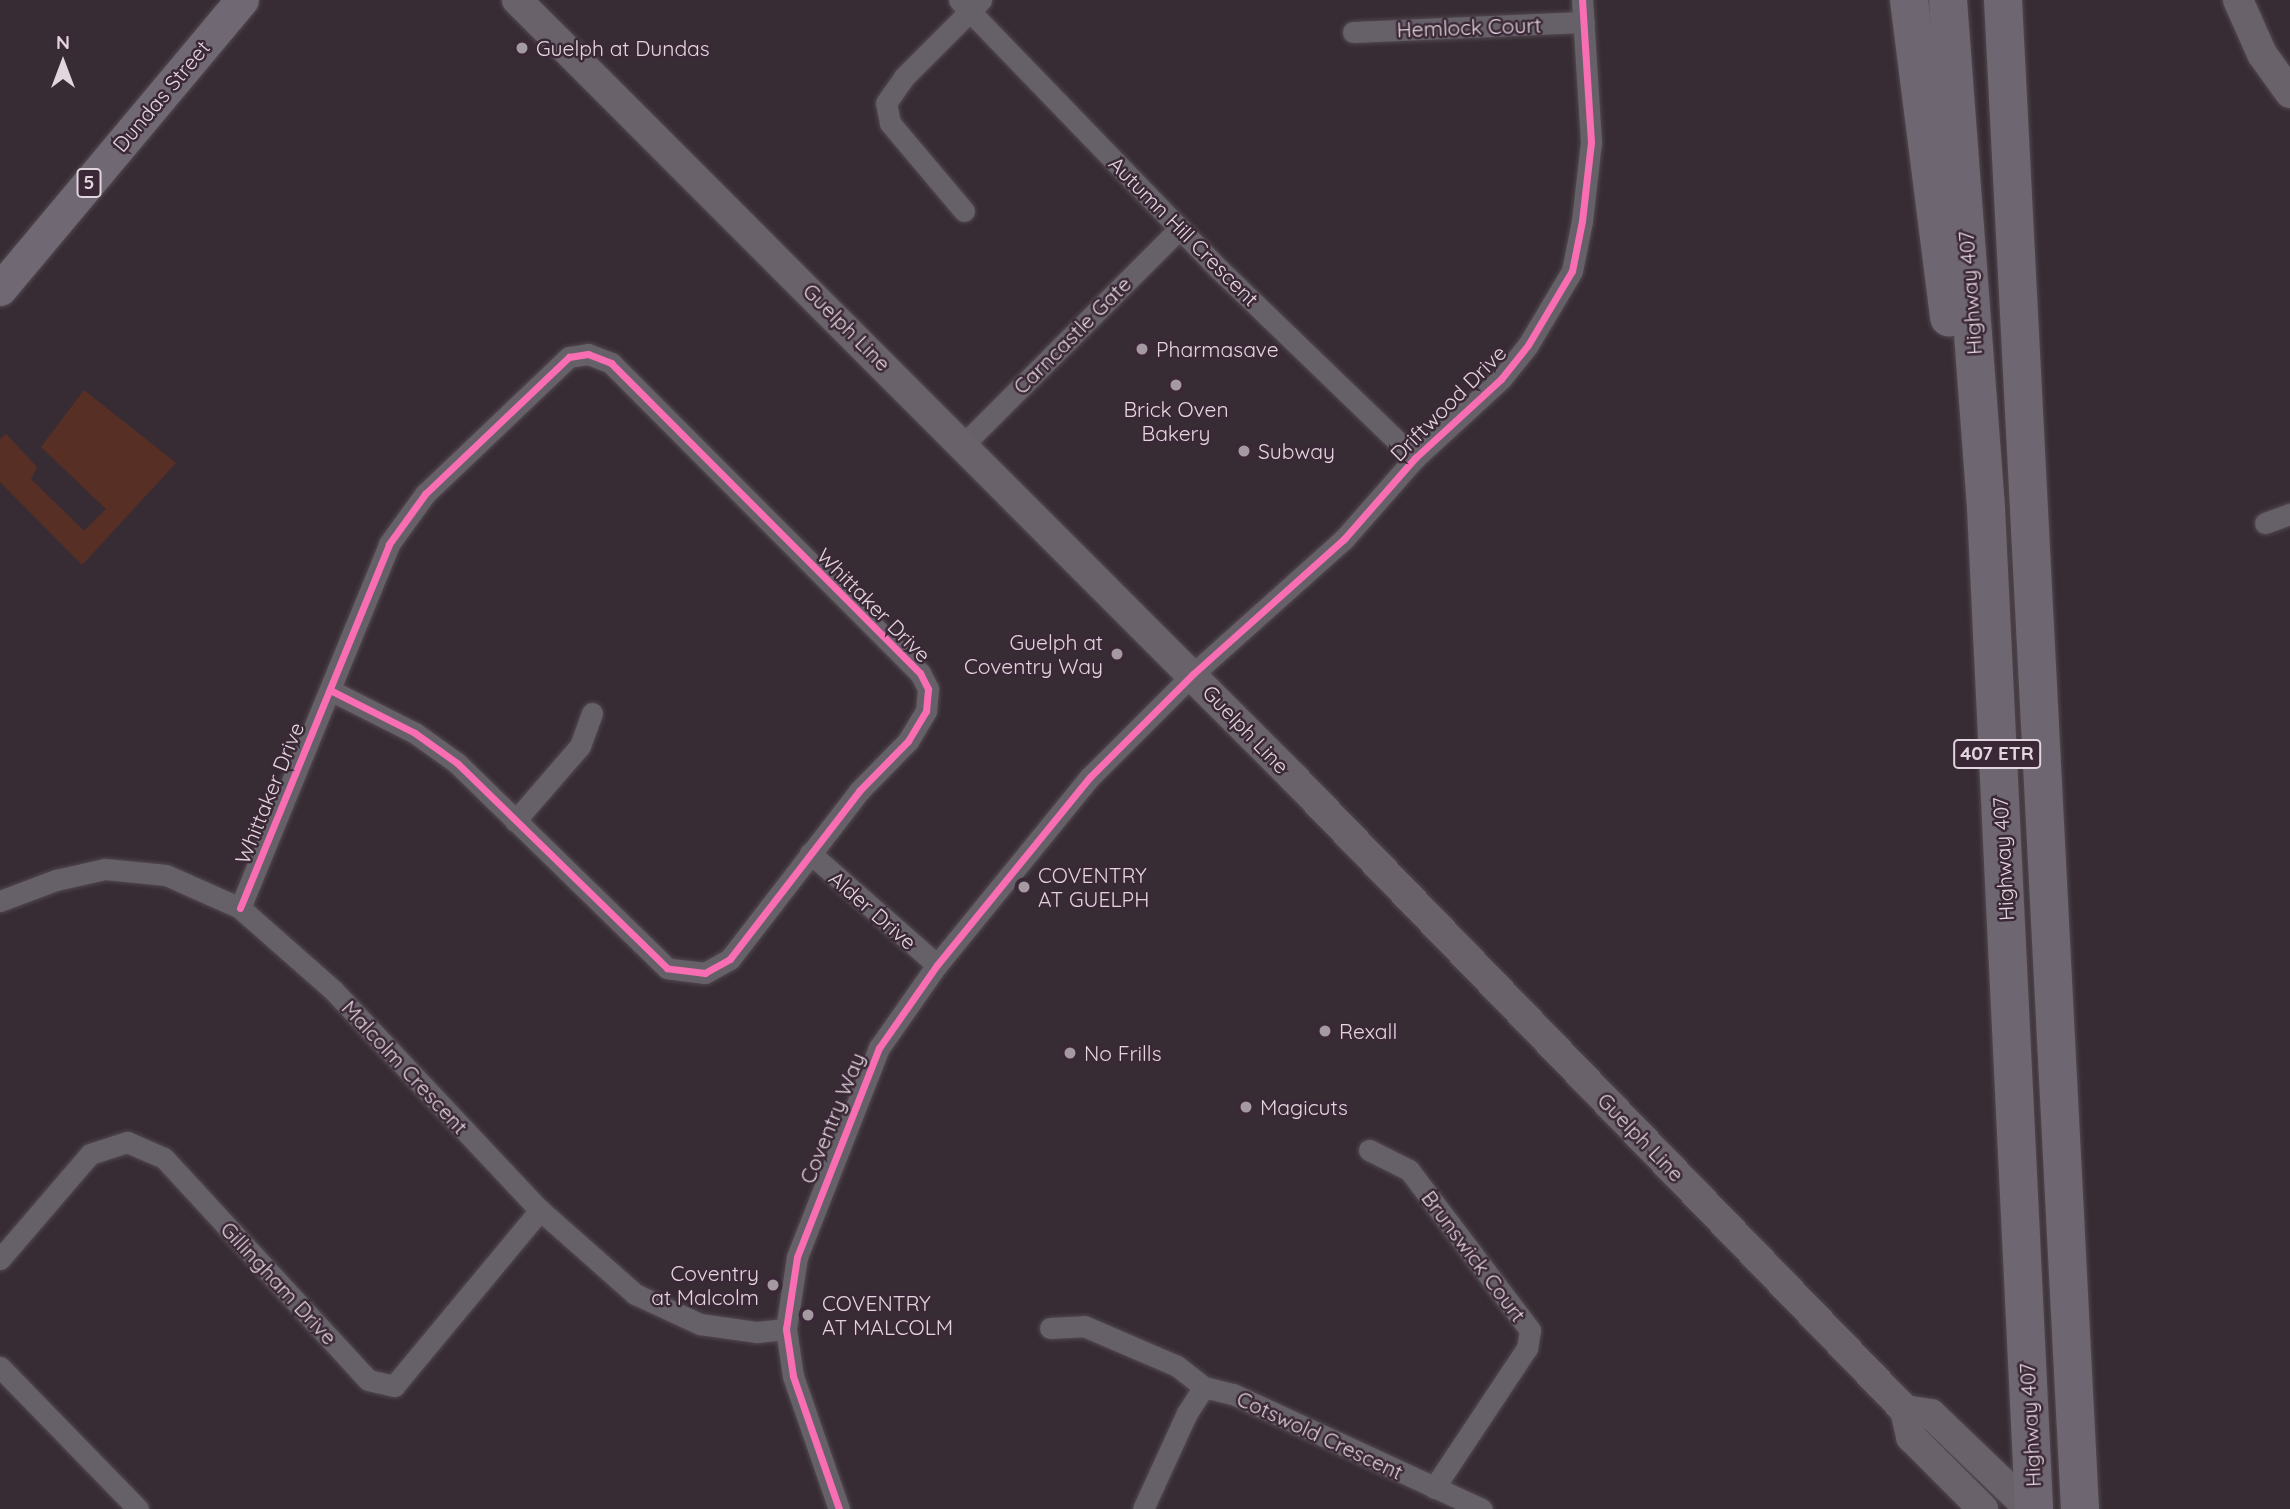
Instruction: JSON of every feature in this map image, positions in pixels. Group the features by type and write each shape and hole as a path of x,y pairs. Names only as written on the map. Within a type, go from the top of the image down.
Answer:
{"highway":[{"path":"1909,0 1940,265 1986,508"},
{"name":"Highway 407","path":"1948,0 1986,508 2032,1509"},
{"name":"407 ETR","path":"2003,0 2080,1509"}],"main road":[{"name":"Dundas Street","path":"0,289 242,0"},
{"name":"Guelph Line","path":"517,0 1193,674 1905,1410 1911,1437 1983,1509"},
{"path":"2238,0 2262,54 2290,93"},
{"name":"Guelph Line","path":"1905,1410 1931,1414 2032,1509"}],"street":[{"name":"Driftwood Drive","path":"1193,674 1292,590 1415,458 1501,379 1528,345 1572,271 1591,142 1582,0"},
{"path":"964,211 890,123 886,103 904,77 970,4"},
{"name":"Autumn Hill Crescent","path":"970,4 1180,228 1415,458"},
{"name":"Hemlock Court","path":"1353,32 1584,22"},
{"name":"Carncastle Gate","path":"964,444 1180,228"},
{"name":"Whittaker Drive","path":"240,908 389,544 425,494 551,370 569,357 588,354 611,363 920,673 928,689 926,711 908,741 860,790 730,959 705,973 667,968 457,763 415,733 330,690"},
{"path":"2265,523 2290,514"},
{"name":"Coventry Way","path":"839,1509 793,1376 786,1329 797,1257 879,1048 937,965 1072,797 1193,674"},
{"path":"515,821 580,746 592,713"},
{"name":"Alder Drive","path":"810,853 937,965"},
{"name":"Malcolm Crescent","path":"0,901 56,880 104,869 166,875 240,908 334,991 540,1210 635,1294 663,1310 700,1324 757,1332 786,1329"},
{"name":"Gillingham Drive","path":"0,1259 90,1154 127,1142 164,1158 368,1380 394,1386 540,1210"},
{"name":"Brunswick Court","path":"1369,1150 1409,1170 1530,1330 1527,1348 1434,1488"},
{"path":"1049,1328 1084,1326 1177,1366 1204,1387 1187,1413 1143,1509"},
{"path":"0,1367 138,1509"},
{"name":"Cotswold Crescent","path":"1204,1387 1233,1394 1482,1509"}],"shaded area":[{"path":"84,390 176,463 82,565 0,482 0,439 6,434 37,467 31,479 84,531 106,509 41,447"}],"cycle path":[{"path":"839,1509 793,1376 786,1329 797,1257 879,1048 937,965 1090,777 1193,674 1344,539 1415,458 1501,379 1528,345 1572,271 1582,221 1591,142 1582,0"},
{"path":"240,908 389,544 425,494 569,357 588,354 611,363 920,673 928,689 926,711 908,741 860,790 730,959 705,973 667,968 457,763 415,733 330,690"}],"place":[{"name":"Guelph at Dundas","path":"522,48"},
{"name":"Pharmasave","path":"1142,349"},
{"name":"Brick Oven Bakery","path":"1176,385"},
{"name":"Subway","path":"1244,451"},
{"name":"Guelph at Coventry Way","path":"1117,654"},
{"name":"COVENTRY AT GUELPH","path":"1024,887"},
{"name":"Rexall","path":"1325,1031"},
{"name":"No Frills","path":"1070,1053"},
{"name":"Magicuts","path":"1246,1107"},
{"name":"Coventry at Malcolm","path":"773,1285"},
{"name":"COVENTRY AT MALCOLM","path":"808,1315"}]}
